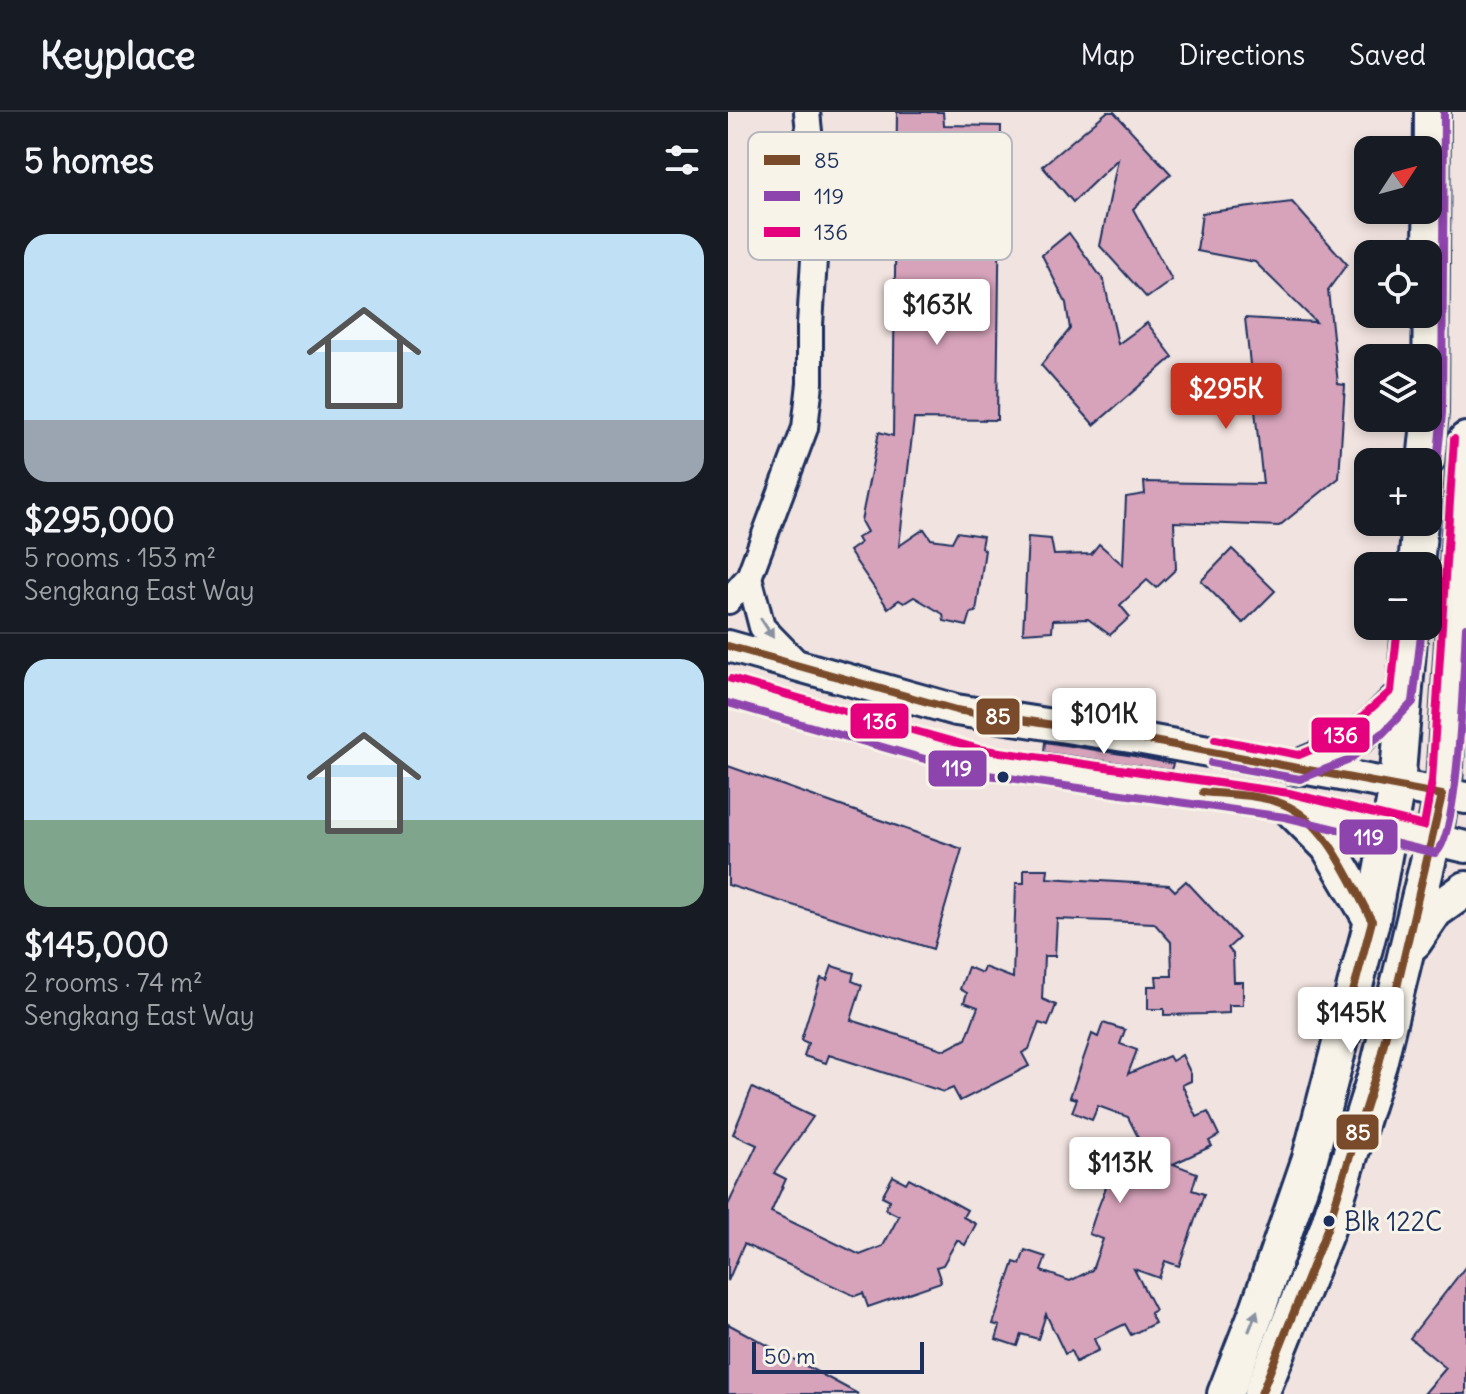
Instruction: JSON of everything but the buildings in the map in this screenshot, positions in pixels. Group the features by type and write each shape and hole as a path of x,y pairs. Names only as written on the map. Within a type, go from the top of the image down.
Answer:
{"main road":[{"path":"1426,448 1430,413 1432,112"},
{"path":"1261,1394 1327,1229 1379,1064 1433,841 1454,796 1449,696 1466,440"},
{"path":"1225,1394 1310,1158 1372,921 1397,786 1408,640"},
{"path":"1300,767 1341,751 1374,725 1402,696"},
{"path":"1449,696 1466,731"},
{"path":"1287,805 1328,846 1372,921"},
{"path":"1407,953 1435,911 1466,889"}],"street":[{"path":"807,112 809,132"},
{"path":"728,601 749,577 805,428 815,260"},
{"path":"749,577 762,627 803,669"},
{"path":"728,646 956,710 1454,796"},
{"path":"728,691 977,761 1287,805 1466,847"}],"transit line":[{"name":"119","path":"1438,448 1442,413 1444,112"},
{"name":"136","path":"731,679 979,749 1289,793 1424,826 1432,781 1454,439"},
{"name":"119","path":"728,703 974,773 1285,817 1435,853 1443,841 1450,818 1455,785 1466,627"},
{"name":"136","path":"1215,739 1299,755 1335,740 1391,691 1396,640"},
{"name":"119","path":"1211,763 1300,779 1347,761 1383,733 1413,702 1420,640"},
{"name":"85","path":"728,646 956,710 1137,738 1442,795 1379,1064 1327,1229 1261,1394"},
{"name":"85","path":"1203,792 1254,797 1283,804 1299,812 1325,838 1372,921 1348,1011"}],"place":[{"name":"Blk 122C","path":"1329,1221"}]}
